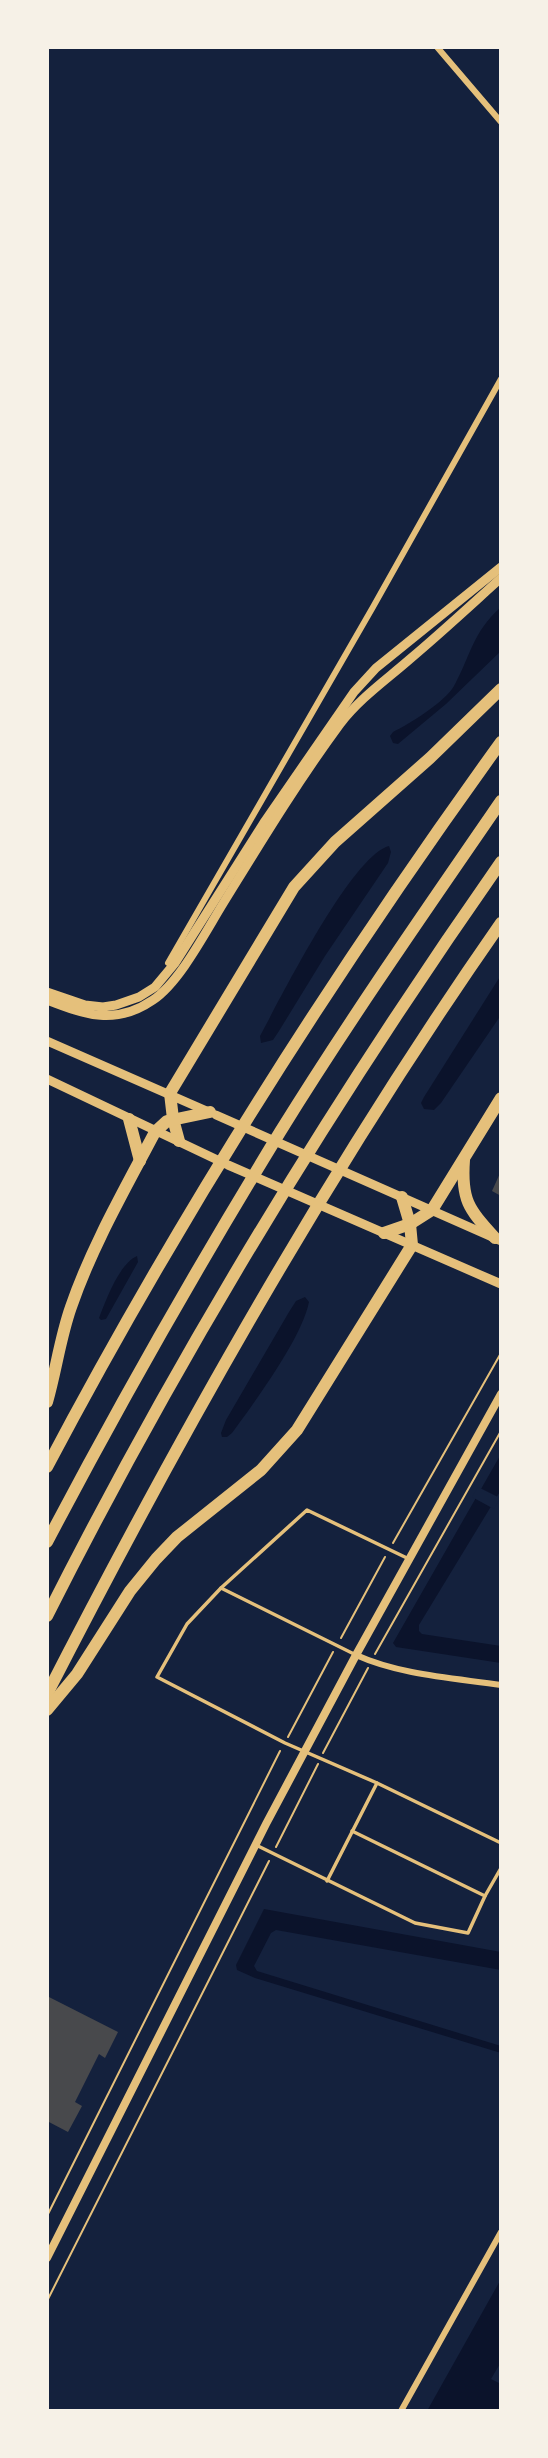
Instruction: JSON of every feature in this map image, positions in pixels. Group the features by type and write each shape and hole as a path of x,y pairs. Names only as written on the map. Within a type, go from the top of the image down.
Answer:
{"highway":[{"path":"179,1142 170,1093 294,887 335,842 430,758 501,689"},
{"path":"47,1467 128,1319 250,1117 367,935 501,742"},
{"path":"47,1542 186,1289 281,1131 389,965 501,801"},
{"path":"47,1616 219,1301 321,1135 501,862"},
{"path":"47,1694 157,1485 265,1293 345,1160 501,923"},
{"path":"384,1233 410,1224 432,1210 501,1098"},
{"path":"47,1402 69,1310 83,1276 155,1132 162,1123 173,1119 213,1113"},
{"path":"124,1117 140,1161"},
{"path":"464,1160 464,1196 475,1216 498,1240"},
{"path":"47,1710 77,1674 130,1591 156,1559 177,1538 261,1470 297,1430 412,1245 410,1224 402,1197"}],"main road":[{"path":"47,992 85,1005 103,1007 139,998 155,987 175,963 265,821 355,692 376,668 501,567"},
{"path":"47,1000 85,1014 112,1016 141,1007 165,990 188,959 269,830 341,723 369,694 501,578"},
{"path":"47,1041 498,1240"},
{"path":"47,1079 155,1132 501,1284"}],"street":[{"path":"437,47 501,122"},
{"path":"169,962 501,379"},
{"path":"47,2258 256,1845 356,1655 501,1394"},
{"path":"356,1655 371,1662 501,1685"},
{"path":"401,2411 501,2232"}],"lane":[{"path":"410,1559 307,1510 221,1588 187,1625 157,1677 285,1743 377,1783 501,1843"},
{"path":"221,1588 356,1655"},
{"path":"327,1881 377,1783"},
{"path":"352,1831 485,1896"},
{"path":"256,1845 415,1923 468,1933 501,1868"}],"path":[{"path":"47,2216 285,1743 501,1353"},
{"path":"47,2301 371,1662 501,1431"}],"water":[{"path":"501,607 501,651 446,704 398,744 393,743 390,736 393,732 426,712 454,686 478,635"},
{"path":"389,846 391,852 388,863 325,956 279,1031 273,1040 261,1043 260,1036 283,992 337,900 374,855"},
{"path":"501,975 501,1015 441,1103 434,1110 424,1109 421,1103 424,1097"},
{"path":"137,1256 138,1262 106,1319 101,1320 99,1318 114,1283 124,1267"},
{"path":"305,1297 309,1302 305,1317 287,1351 232,1433 222,1437 226,1420 289,1312 296,1301"},
{"path":"501,1454 501,1490 419,1625 419,1631 422,1634 501,1646 501,1663 396,1647 393,1643"},
{"path":"264,1909 501,1952 501,1970 276,1930 271,1933 254,1966 257,1971 501,2046 501,2053 255,1978 237,1970 236,1965"},
{"path":"501,2279 501,2362 491,2379 501,2384 501,2411 427,2411"}],"pier":[{"path":"478,1487 500,1498 494,1509 472,1497"}],"building":[{"path":"501,1171 501,1196 492,1191"},
{"path":"47,1996 118,2032 105,2058 99,2054 75,2102 82,2106 68,2132 47,2121"}]}
